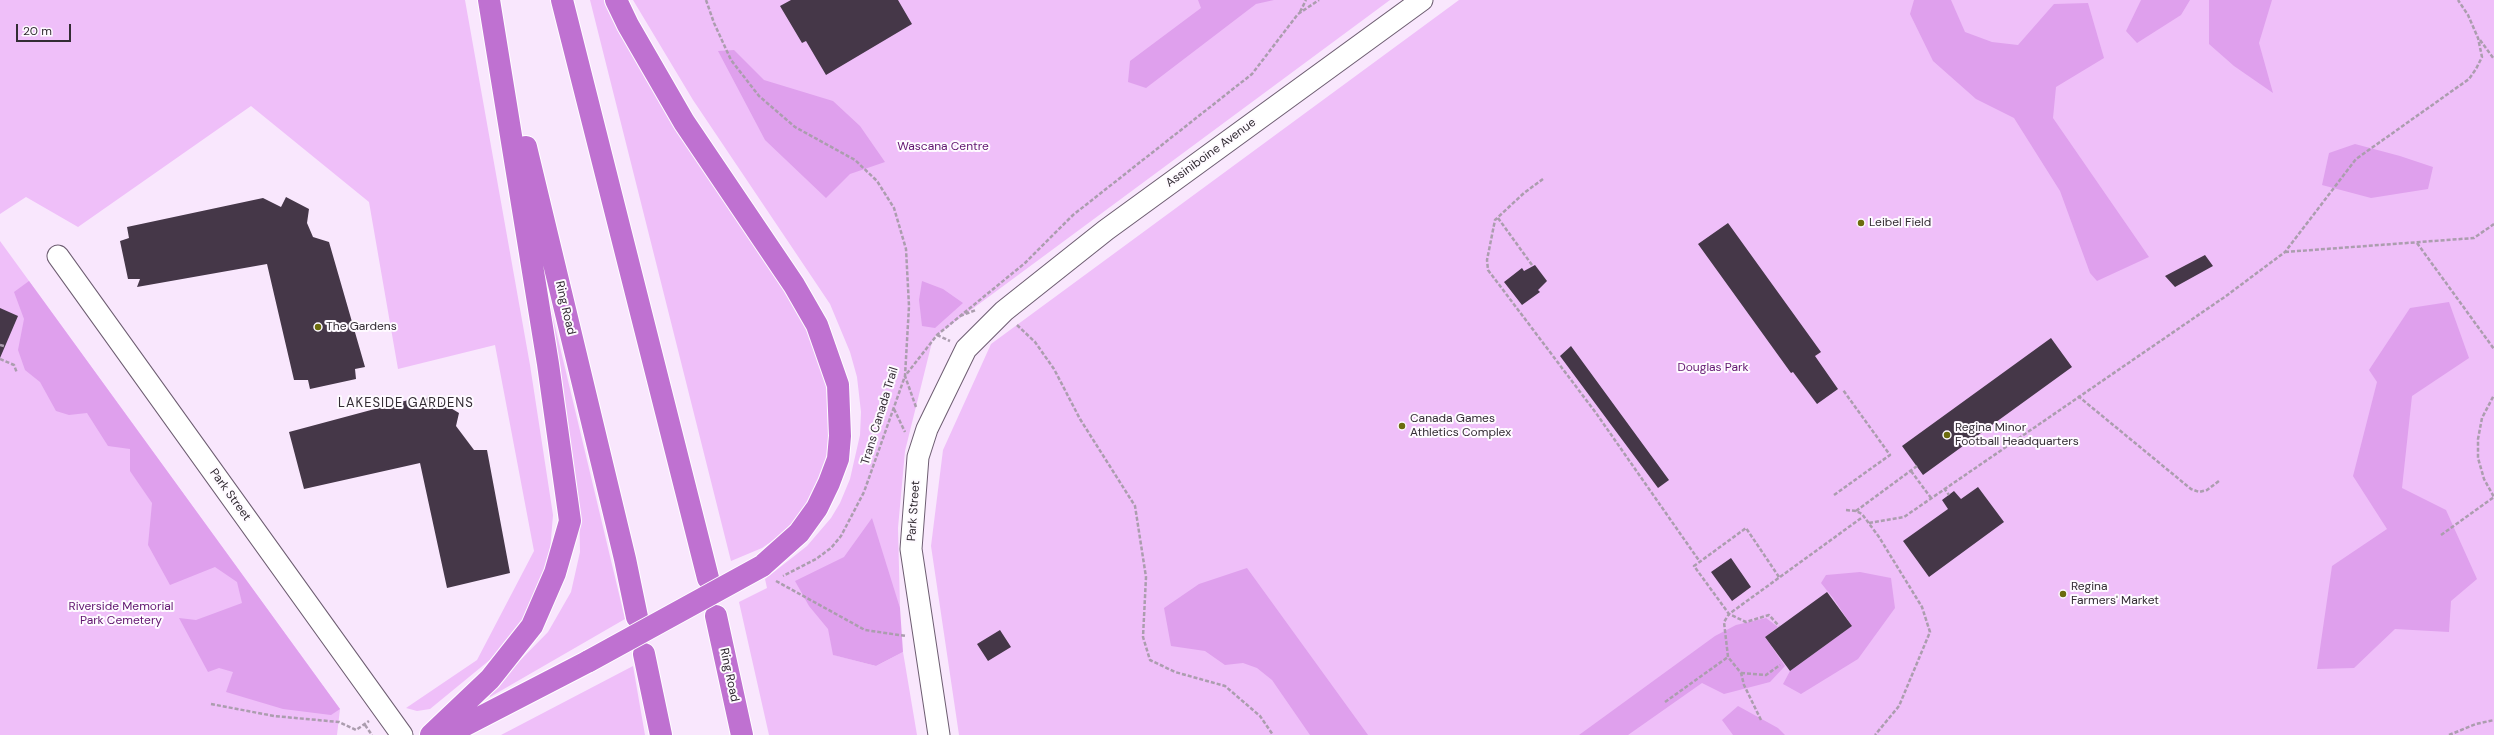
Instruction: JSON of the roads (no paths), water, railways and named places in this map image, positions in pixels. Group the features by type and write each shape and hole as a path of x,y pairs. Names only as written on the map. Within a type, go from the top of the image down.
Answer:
{"highway":[{"name":"Ring Road","path":"490,0 625,559 637,617"},
{"path":"431,735 490,679 532,626 555,573 570,521 548,364 490,0"},
{"path":"562,0 708,578"},
{"path":"446,735 589,661 769,576 817,508 830,484 838,459 840,436 838,385 816,324 794,285 684,122 639,44 616,0"},
{"name":"Ring Road","path":"716,616 742,735"},
{"path":"644,654 661,735"}],"street":[{"name":"Assiniboine Avenue","path":"1004,311 1106,230 1422,0"},
{"name":"Park Street","path":"58,256 402,735"},
{"name":"Park Street","path":"939,735 912,549 918,458 928,429 966,349 1004,311"}],"place":[{"name":"Leibel Field","path":"1861,223"},
{"name":"The Gardens","path":"318,327"},
{"name":"Canada Games Athletics Complex","path":"1402,426"},
{"name":"Regina Minor Football Headquarters","path":"1947,435"},
{"name":"Regina Farmers' Market","path":"2063,594"}],"district":[{"name":"LAKESIDE GARDENS","path":"406,404"}],"park label":[{"name":"Wascana Centre","path":"943,147"},
{"name":"Douglas Park","path":"1713,368"},
{"name":"Riverside Memorial Park Cemetery","path":"121,614"}]}
